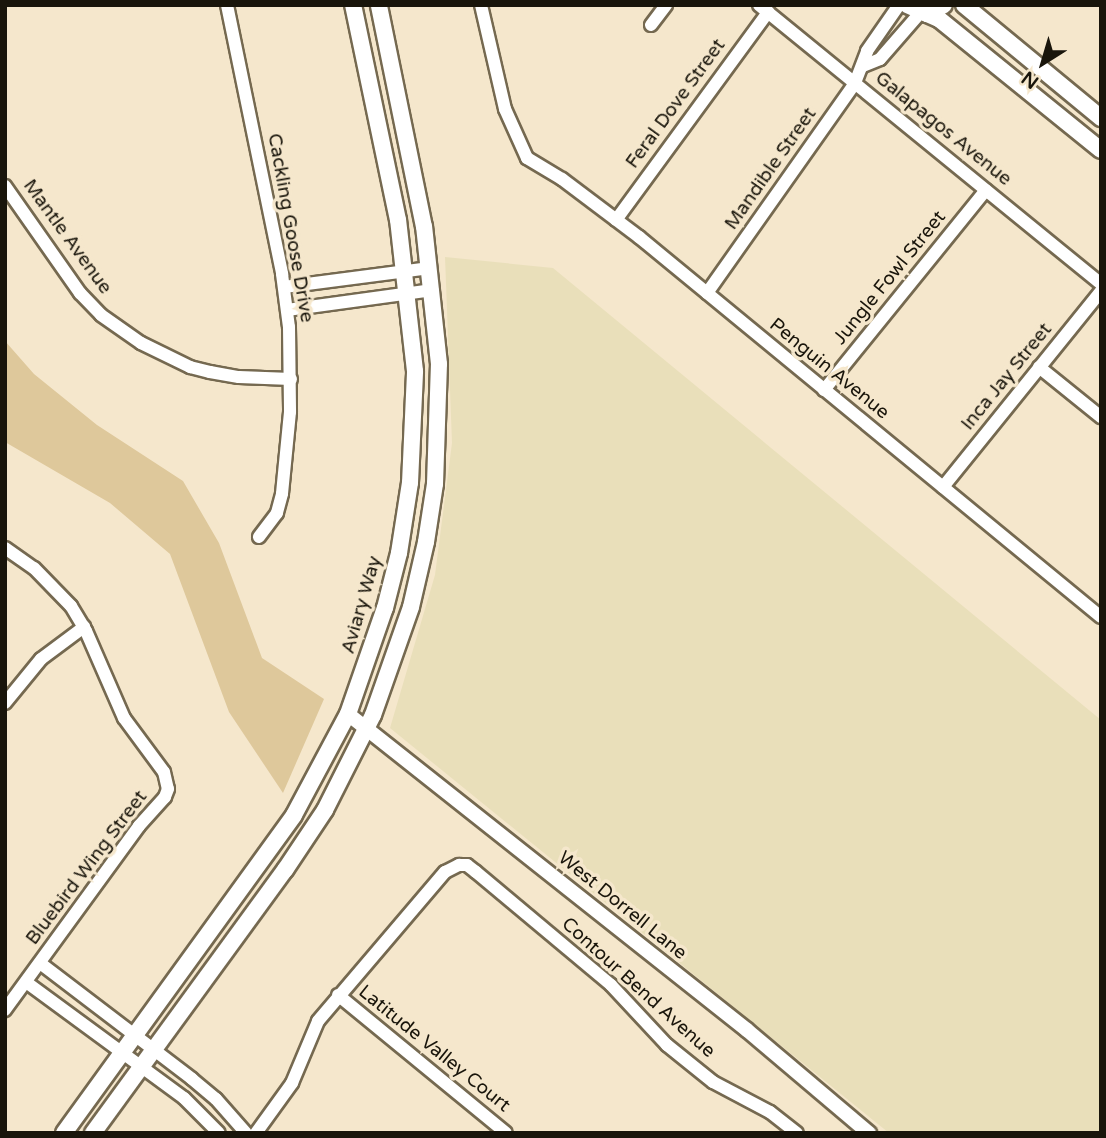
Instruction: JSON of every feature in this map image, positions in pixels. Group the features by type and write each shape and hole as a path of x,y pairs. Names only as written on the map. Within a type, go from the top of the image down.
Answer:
{"main road":[{"name":"Aviary Way","path":"64,1133 286,827 348,714 385,608 407,505 415,397 408,295 398,220 353,5"},
{"path":"93,1133 306,840 367,728 408,616 432,510 439,391 430,268 413,169 379,5"},
{"path":"918,11 944,5"},
{"path":"964,5 1101,118"},
{"path":"918,11 939,19 1101,150"}],"street":[{"name":"Cackling Goose Drive","path":"227,5 287,310 290,379 282,494 277,513 259,537"},
{"name":"Penguin Avenue","path":"481,5 505,109 527,158 562,178 616,220 1101,617"},
{"path":"651,25 666,5"},
{"name":"Mandible Street","path":"707,293 855,83 867,51 899,5"},
{"name":"Galapagos Avenue","path":"764,8 1101,284"},
{"name":"Feral Dove Street","path":"616,220 764,8"},
{"name":"Mandible Street","path":"863,66 880,59 918,11"},
{"name":"Mantle Avenue","path":"5,186 80,293 141,344 180,363 210,372 239,377 290,379"},
{"name":"Jungle Fowl Street","path":"824,390 986,190"},
{"path":"284,287 430,268"},
{"path":"287,310 433,290"},
{"name":"Inca Jay Street","path":"943,487 1101,291"},
{"path":"1039,367 1101,417"},
{"path":"5,548 55,587 84,627 41,659 5,703"},
{"name":"Bluebird Wing Street","path":"5,1010 139,827 165,797 167,780 124,718 84,627"},
{"name":"West Dorrell Lane","path":"348,714 747,1030 869,1133"},
{"name":"Contour Bend Avenue","path":"338,995 444,872 459,865 467,866 611,985 667,1045 713,1082 770,1112 797,1133"},
{"path":"40,963 216,1099 246,1133"},
{"path":"26,982 184,1098 219,1133"},
{"path":"256,1133 283,1097 313,1030 338,995"},
{"name":"Latitude Valley Court","path":"338,995 506,1133"}],"shaded area":[{"path":"5,341 34,374 97,425 183,481 219,543 262,658 324,699 283,793 229,712 170,554 110,503 5,442"}],"sand":[{"path":"445,257 553,268 1101,720 1101,1133 889,1133 390,728 435,575 452,443"}]}
